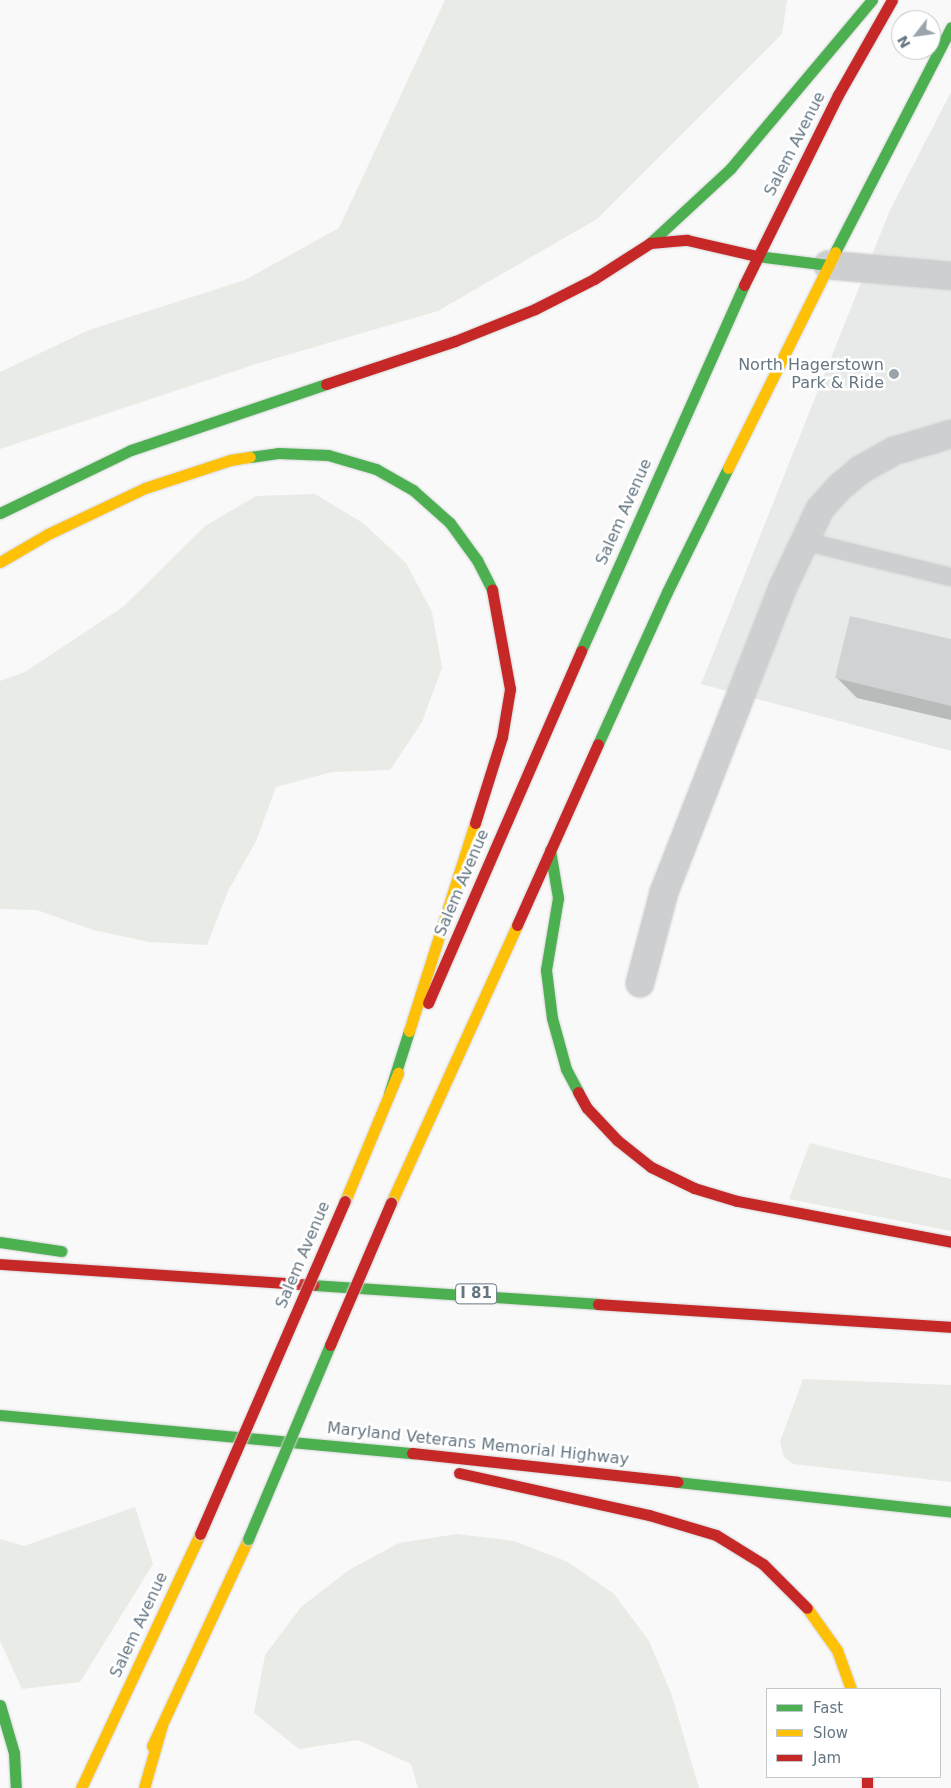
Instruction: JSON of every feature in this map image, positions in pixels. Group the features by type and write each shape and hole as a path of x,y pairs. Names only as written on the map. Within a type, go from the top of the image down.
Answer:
{"main road":[{"path":"0,513 131,450 455,341 535,309 594,279 650,243 730,169 872,0"},
{"name":"Salem Avenue","path":"80,1788 200,1534 626,547 757,256 838,95 892,0"},
{"path":"134,1788 248,1539 391,1203 667,592 828,265 951,27"},
{"path":"650,243 687,240 757,256 828,265"},
{"path":"0,562 48,534 145,488 230,460 278,453 328,455 376,470 413,490 450,523 477,560 494,595 510,689 502,738 389,1094"},
{"path":"550,850 558,898 546,970 552,1018 566,1069 587,1108 617,1140 651,1167 694,1188 737,1201 951,1242"},
{"path":"0,1242 77,1254"},
{"path":"116,1259 251,1279"},
{"name":"I 81","path":"0,1264 251,1279 951,1327"},
{"name":"Maryland Veterans Memorial Highway","path":"0,1415 321,1442 951,1512"},
{"path":"321,1442 649,1515 716,1535 763,1564 802,1602 837,1650 851,1688"},
{"path":"0,1705 14,1753 16,1788"},
{"path":"144,1788 162,1725"}],"street":[{"path":"828,265 951,276"},
{"path":"640,983 664,892 803,541 820,509 841,486 860,470 894,451 951,434"}],"lane":[{"path":"803,541 951,577"}],"shaded area":[{"path":"445,0 787,0 782,34 597,219 438,311 256,364 0,449 0,372 89,330 245,280 339,228"},
{"path":"951,92 951,751 701,684 890,210"},
{"path":"315,494 363,523 406,563 432,612 442,668 422,722 390,770 332,772 276,787 256,841 228,891 207,945 149,942 93,930 37,910 0,909 0,681 25,672 123,607 205,526 256,496"},
{"path":"810,1143 951,1179 951,1231 789,1199"},
{"path":"803,1379 951,1385 951,1482 793,1464 784,1457 780,1442"},
{"path":"135,1507 153,1564 80,1682 22,1689 0,1641 0,1539 24,1546"},
{"path":"457,1534 514,1541 568,1562 614,1594 649,1641 671,1693 699,1788 418,1788 411,1764 358,1740 299,1749 254,1713 265,1655 301,1607 349,1570 399,1543"}],"building":[{"path":"850,616 951,639 951,706 835,678"}],"traffic: fast":[{"path":"650,243 730,169 872,0"},
{"path":"835,252 951,27"},
{"path":"757,256 828,265"},
{"path":"581,651 744,285"},
{"path":"0,513 131,450 326,384"},
{"path":"250,457 278,453 328,455 376,469 413,490 450,523 477,560 492,590"},
{"path":"598,744 667,592 728,468"},
{"path":"550,850 558,898 546,970 552,1018 566,1069 578,1092"},
{"path":"389,1094 409,1031"},
{"path":"0,1242 61,1251"},
{"path":"313,1285 598,1304"},
{"path":"248,1539 330,1345"},
{"path":"0,1415 412,1453"},
{"path":"677,1482 951,1512"},
{"path":"0,1705 14,1753 16,1788"}],"traffic: slow":[{"path":"728,468 835,252"},
{"path":"0,562 48,534 145,488 230,460 250,457"},
{"path":"409,1031 475,823"},
{"path":"391,1203 517,925"},
{"path":"345,1201 398,1073"},
{"path":"81,1788 200,1534"},
{"path":"152,1746 248,1539"},
{"path":"807,1608 837,1650 851,1688"},
{"path":"144,1788 162,1725"}],"traffic: jam":[{"path":"744,285 838,95 892,0"},
{"path":"326,384 455,341 535,309 594,279 650,243 687,240 757,256"},
{"path":"475,823 502,737 510,689 492,590"},
{"path":"428,1003 581,651"},
{"path":"517,925 598,744"},
{"path":"578,1092 587,1108 617,1140 651,1167 694,1188 737,1201 951,1242"},
{"path":"200,1534 345,1201"},
{"path":"330,1345 391,1203"},
{"path":"0,1264 313,1285"},
{"path":"598,1304 951,1327"},
{"path":"412,1453 677,1482"},
{"path":"459,1473 649,1515 716,1535 763,1564 807,1608"},
{"path":"867,1778 867,1788"}],"place":[{"name":"North Hagerstown Park & Ride","path":"894,374"}]}
